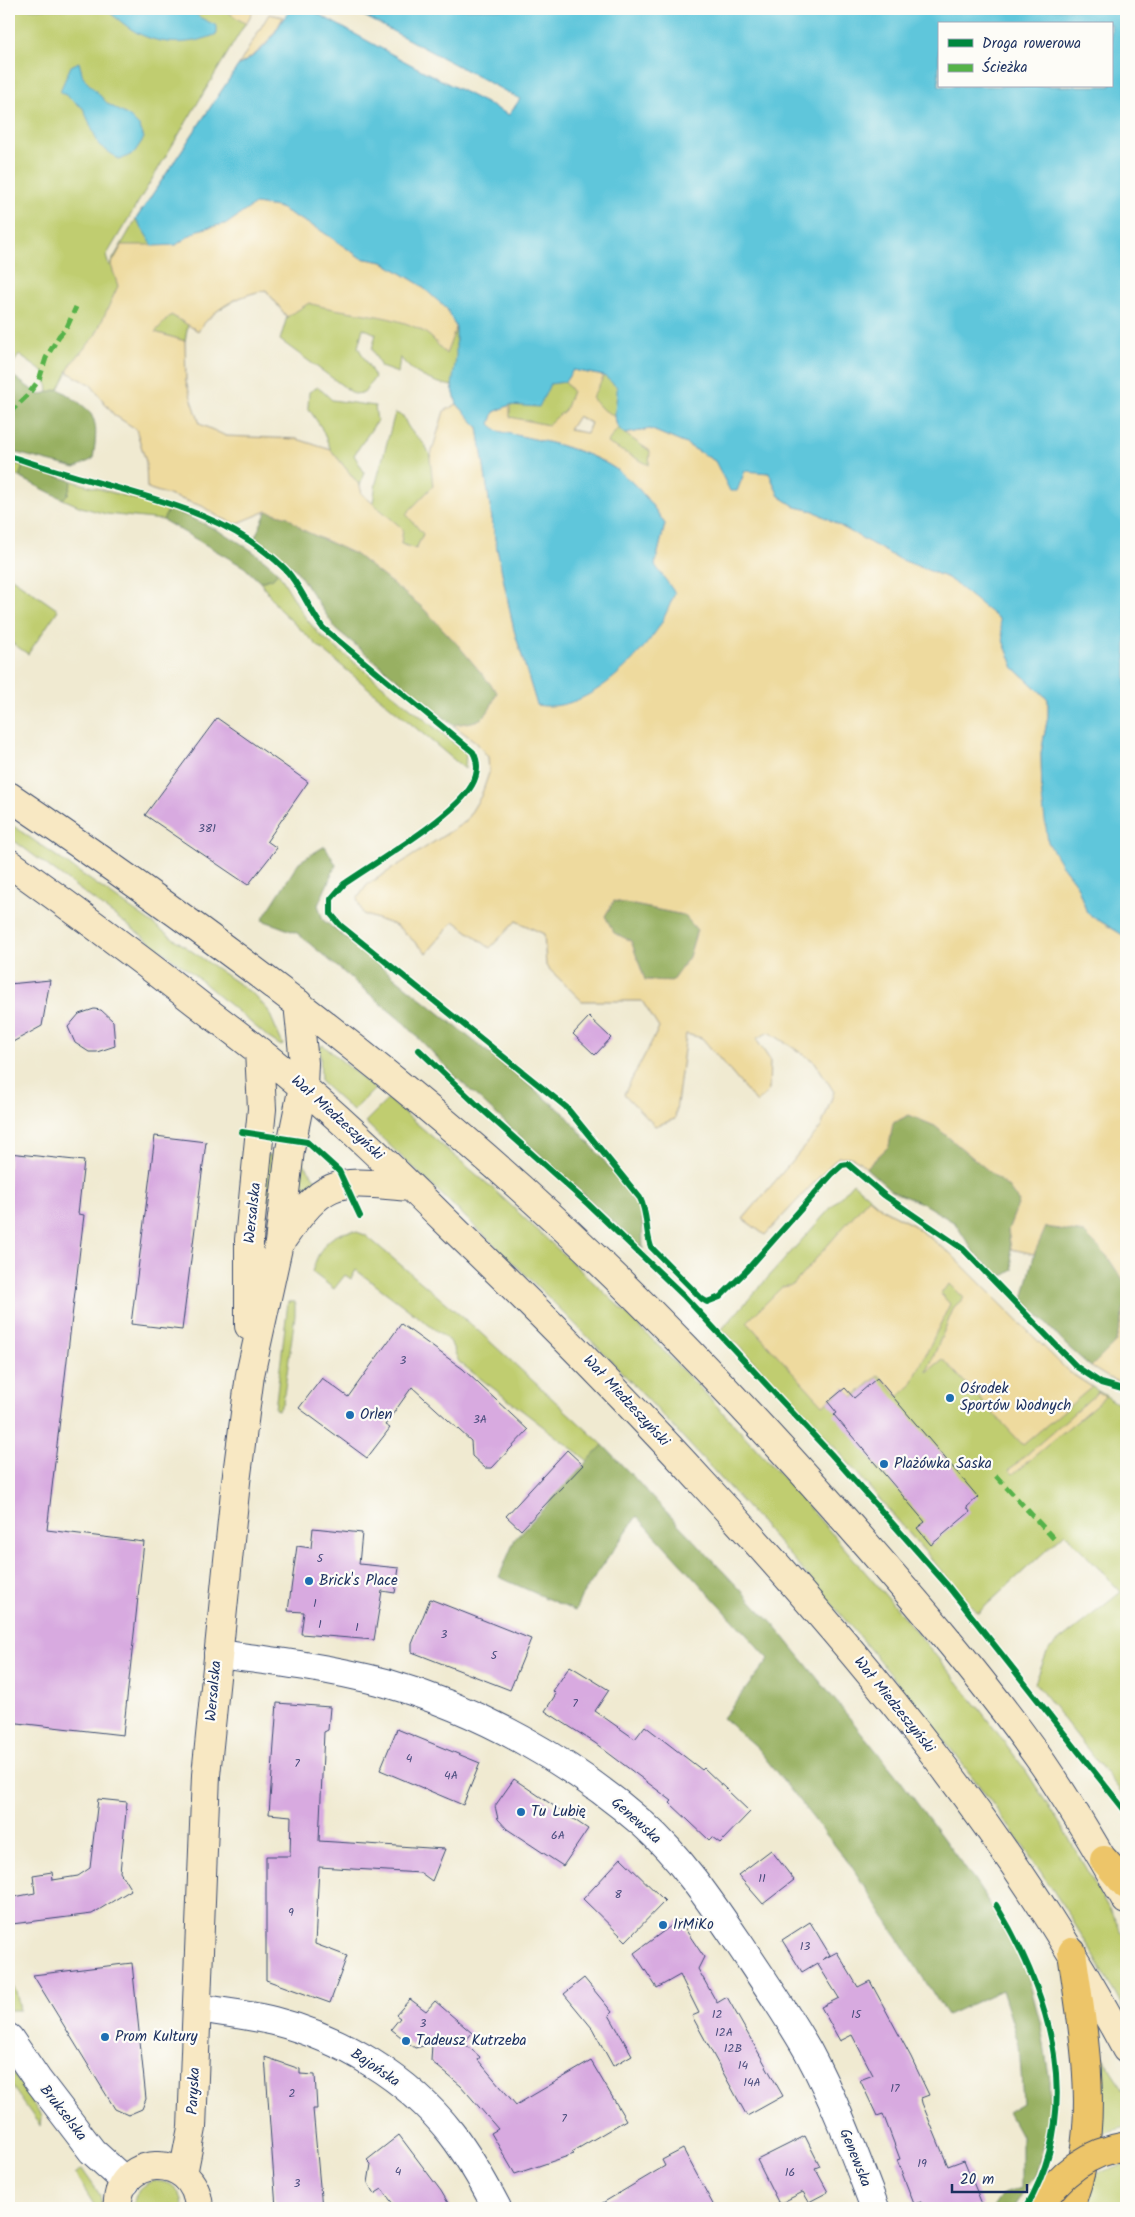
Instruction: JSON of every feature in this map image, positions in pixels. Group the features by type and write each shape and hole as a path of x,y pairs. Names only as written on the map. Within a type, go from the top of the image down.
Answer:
{"main road":[{"path":"9,796 208,934 298,1003 469,1142 556,1221 648,1310 768,1434 883,1564 970,1668 1043,1765 1104,1860 1126,1900"},
{"name":"Wał Miedzeszyński","path":"9,863 112,938 303,1086 412,1187 590,1363 778,1564 942,1765 1015,1865 1072,1952 1126,2048"},
{"name":"Wersalska","path":"198,2008 206,1775 218,1654 250,1375 280,1244 290,1150 303,1086 304,1063 298,1003"},
{"name":"Wersalska","path":"250,1375 249,1240 262,1126 260,1051"},
{"name":"Wersalska","path":"280,1244 303,1209 318,1194 332,1187 346,1183 412,1187"},
{"path":"1104,1860 1126,1885"},
{"path":"1069,2208 1079,2172 1085,2139 1088,2084 1072,1952"},
{"name":"Paryska","path":"183,2174 192,2128 198,2008"},
{"path":"1038,2208 1060,2178 1075,2166 1096,2154 1126,2146"},
{"path":"118,2208 120,2193 126,2182 135,2173 146,2167 159,2165 172,2168 183,2174 195,2190 199,2208"}],"street":[{"name":"Genewska","path":"218,1654 320,1668 386,1684 444,1703 519,1737 565,1765 644,1825 707,1896 792,2024 809,2054 850,2143 875,2208"},
{"name":"Bajońska","path":"198,2008 266,2019 312,2033 362,2056 425,2104 452,2134 497,2208"},
{"name":"Brukselska","path":"9,2038 36,2079 92,2151 126,2182"}],"green space":[{"path":"9,9 254,9 106,256 109,266 136,219 238,66 478,306 896,537 469,444 452,386 416,373 400,357 398,373 381,367 372,349 376,334 363,328 358,347 375,377 364,393 354,394 280,340 287,317 266,290 244,295 210,315 171,300 101,323 95,336 72,363 59,389 48,392 46,374 19,355 9,370","holes":["565,410 591,423 587,434 549,425"]},
{"path":"171,315 188,324 185,341 154,332"},
{"path":"9,373 39,395 59,389 87,410 95,423 93,459 75,468 9,451"},
{"path":"318,387 332,400 375,406 377,421 354,455 364,472 360,486 331,450 321,427 308,408 309,392"},
{"path":"395,413 403,416 410,430 427,448 432,464 433,486 422,499 423,534 416,549 401,544 373,503 376,483"},
{"path":"9,462 23,466 19,477 9,473"},
{"path":"23,466 72,481 68,494 63,499 19,477"},
{"path":"72,481 169,509 163,520 106,514 81,507 63,499 68,493"},
{"path":"169,509 227,535 266,561 278,572 273,578 260,582 244,567 163,520"},
{"path":"267,511 289,517 303,530 355,554 422,607 458,645 497,692 486,714 482,718 471,722 453,725 336,629 296,570 255,537"},
{"path":"278,572 305,617 319,634 466,753 465,769 318,646 279,609 260,582 273,578"},
{"path":"9,576 58,610 28,654 9,641"},
{"path":"9,823 253,994 268,1010 283,1045 281,1046 269,1038 192,973 9,837"},
{"path":"325,846 336,865 318,905 323,920 565,1114 635,1198 642,1214 643,1249 459,1080 404,1023 297,933 262,920 299,862"},
{"path":"614,901 684,915 697,930 689,957 672,981 645,980 631,941 614,933 605,916"},
{"path":"323,1045 375,1089 353,1111 321,1082 320,1047"},
{"path":"388,1099 490,1186 624,1311 705,1393 795,1491 899,1611 975,1703 1026,1771 1064,1830 1126,1939 1126,2013 1099,1964 1069,1916 1007,1823 939,1734 807,1575 680,1434 585,1334 523,1272 365,1122"},
{"path":"909,1115 935,1126 1008,1187 1019,1202 1008,1230 1013,1270 1000,1278 973,1251 955,1223 922,1203 893,1192 866,1168 889,1146 893,1123"},
{"path":"266,1155 274,1155 265,1236 262,1239"},
{"path":"301,1159 318,1183 300,1194 298,1192"},
{"name":"Ośrodek Sportów Wodnych","path":"853,1183 884,1210 913,1225 950,1253 1069,1372 1126,1409 1126,1798 1035,1683 1048,1650 1121,1592 1065,1533 978,1613 811,1420 722,1329"},
{"path":"1046,1227 1084,1233 1107,1256 1126,1285 1126,1301 1116,1342 1091,1367 1066,1345 1023,1299 1037,1244"},
{"path":"354,1231 365,1235 473,1326 603,1445 588,1461 459,1362 450,1341 356,1270 351,1279 345,1275 334,1289 312,1272 322,1249 331,1239 345,1232"},
{"path":"288,1302 295,1302 295,1315 283,1402 278,1410 275,1409"},
{"path":"603,1445 774,1625 900,1780 976,1883 1006,1929 1028,1976 1041,2026 1050,2082 1050,2106 1045,2141 1036,2173 1013,2208 992,2208 1001,2195 1021,2188 1021,2136 1008,2112 1023,2103 1019,2044 1002,1990 947,2015 852,1867 757,1748 723,1718 769,1659 637,1516 581,1597 575,1611 499,1577 515,1539"},
{"path":"9,1981 16,1991 20,2010 9,2010"},
{"path":"1100,2058 1104,2059 1126,2093 1126,2127 1101,2134 1103,2097"},
{"path":"9,2066 41,2116 40,2126 9,2082"},
{"path":"1126,2163 1126,2208 1085,2208 1096,2174"},
{"path":"82,2169 100,2195 102,2208 96,2208 75,2174"},
{"path":"154,2181 166,2183 175,2188 181,2196 183,2208 134,2208 136,2194 145,2185"}],"sand":[{"path":"223,9 254,9 246,24"},
{"path":"269,14 283,17 265,45 238,66"},
{"path":"255,204 278,207 320,230 361,258 383,262 419,284 447,308 456,328 446,354 431,337 419,329 389,318 309,303 287,317 266,290 236,299 212,315 198,331 171,315 155,332 185,341 186,382 200,424 226,436 297,439 331,450 360,486 362,494 403,529 401,544 416,549 423,534 406,514 433,486 430,458 444,411 457,404 478,427 495,539 514,630 537,705 655,565 665,524 638,488 617,470 604,462 590,455 559,445 497,431 490,424 494,412 510,405 510,417 548,425 565,410 572,391 565,382 573,370 604,376 592,398 602,409 613,415 618,428 607,443 649,465 650,451 625,434 650,429 686,444 715,461 737,491 745,470 769,473 779,496 796,507 814,511 897,558 948,578 1000,619 1004,643 1014,668 1048,699 1048,716 1041,753 1042,798 1061,864 1077,885 1087,913 1126,937 1126,1285 1107,1256 1084,1233 1046,1227 1034,1254 1011,1249 1008,1230 1019,1202 1008,1187 935,1126 909,1115 893,1123 889,1146 866,1168 854,1158 838,1157 765,1235 743,1219 821,1127 834,1092 815,1062 769,1032 756,1039 770,1060 769,1090 757,1103 702,1038 686,1034 675,1119 655,1126 624,1094 659,1028 642,1001 582,1001 546,966 544,934 516,921 490,948 454,921 427,953 397,926 363,914 357,899 367,885 465,822 481,796 489,773 488,757 476,742 453,725 482,718 490,709 497,692 458,645 422,607 355,554 303,530 288,517 267,511 236,524 219,517 202,506 147,488 146,462 136,429 114,415 91,385 67,372 72,363 95,336 118,286 111,265 122,245 176,245 198,230 228,223","holes":["578,416 591,423 587,433 569,430","614,901 684,915 697,930 689,957 672,981 645,980 631,941 614,933 605,916"]},
{"path":"869,1198 884,1210 913,1225 950,1253 1069,1372 1092,1387 1023,1445 943,1359 927,1372 954,1307 964,1298 950,1284 940,1293 950,1304 911,1385 898,1397 879,1375 853,1397 845,1388 823,1405 747,1322 782,1287 793,1285"},
{"path":"1126,1301 1126,1385 1109,1378 1091,1367 1116,1342"},
{"path":"1098,1392 1105,1397 1013,1474 1009,1470"}],"water":[{"path":"103,9 191,9 199,17 217,26 217,34 196,41 185,42 151,39 127,27 111,13"},
{"path":"293,9 309,9 509,115 520,99 351,9 1126,9 1126,937 1087,913 1077,885 1061,864 1048,842 1042,798 1041,753 1048,716 1048,699 1014,668 1004,643 999,619 948,578 897,558 814,511 796,507 779,496 769,473 745,471 737,491 730,491 715,461 686,444 650,429 625,434 615,419 617,387 604,376 573,370 565,382 550,384 539,407 510,405 494,412 490,424 498,431 559,445 590,455 617,470 638,488 665,524 655,565 675,593 659,627 649,641 622,670 606,683 590,694 572,702 555,706 537,705 514,630 495,539 478,427 457,404 452,386 456,357 456,328 447,309 419,284 383,262 361,258 320,230 278,207 255,204 228,223 198,230 176,245 153,246 136,219 238,66 269,42 284,18"},
{"path":"79,62 83,77 88,83 108,104 130,117 140,127 144,138 134,153 120,160 99,145 83,108 60,91 71,66"}],"building":[{"path":"217,718 308,782 267,841 277,848 248,885 145,815"},
{"path":"50,980 42,1026 9,1044 9,984"},
{"path":"94,1009 101,1010 113,1021 115,1046 97,1052 89,1052 75,1043 68,1027 79,1014"},
{"path":"589,1017 611,1038 595,1055 573,1034"},
{"path":"155,1136 206,1142 182,1330 131,1324"},
{"path":"9,1153 84,1161 78,1214 84,1215 47,1530 144,1542 123,1735 9,1722"},
{"path":"401,1324 463,1369 528,1430 492,1468 485,1468 472,1456 471,1441 412,1387 385,1425 390,1428 367,1458 299,1408 322,1378 348,1397"},
{"path":"877,1378 978,1497 967,1507 970,1512 931,1545 917,1528 925,1522 834,1415 837,1413 828,1402 845,1388 854,1398"},
{"path":"567,1450 583,1465 521,1530 506,1516"},
{"path":"313,1528 362,1533 359,1564 399,1568 395,1593 382,1591 374,1640 301,1634 304,1612 288,1611 297,1546 311,1548"},
{"path":"430,1599 531,1639 510,1690 412,1652 412,1644"},
{"path":"570,1666 609,1690 595,1711 635,1739 645,1726 702,1770 704,1768 750,1812 720,1843 712,1837 709,1840 670,1803 672,1801 595,1743 545,1711 556,1694 553,1691"},
{"path":"277,1703 330,1707 328,1730 324,1732 319,1841 445,1849 432,1881 421,1873 319,1867 315,1944 347,1956 330,2003 266,1980 266,1856 290,1856 291,1816 269,1814"},
{"path":"397,1729 480,1763 463,1805 380,1770"},
{"path":"514,1779 588,1829 563,1866 507,1829 498,1819 495,1806"},
{"path":"98,1799 127,1802 120,1872 131,1890 92,1914 12,1924 9,1898 35,1893 33,1875 52,1872 53,1880 78,1876 90,1868"},
{"path":"771,1850 794,1880 763,1904 738,1875"},
{"path":"621,1858 665,1901 626,1941 583,1899"},
{"path":"679,1920 704,1957 698,1969 717,2003 727,1997 783,2096 747,2116 692,2016 699,2013 680,1975 657,1988 634,1953"},
{"path":"810,1922 830,1955 822,1960 837,1952 858,1987 870,1981 929,2095 921,2098 922,2103 948,2166 964,2160 982,2204 971,2208 924,2208 921,2202 914,2204 897,2160 900,2159 883,2114 877,2116 860,2080 873,2075 852,2035 840,2041 821,2007 839,1998 817,1963 802,1972 782,1940"},
{"name":"Prom Kultury","path":"132,1963 146,2099 142,2109 128,2115 115,2109 33,1975"},
{"path":"584,1978 612,2012 609,2015 632,2055 613,2066 592,2028 564,1994"},
{"path":"410,1999 426,2011 435,2001 472,2033 464,2043 480,2057 478,2060 516,2105 591,2061 626,2120 572,2152 574,2154 515,2174 491,2133 498,2129 461,2086 431,2061 432,2044 415,2048 391,2029 400,2018 396,2015"},
{"path":"265,2057 300,2069 300,2074 315,2075 317,2109 313,2109 322,2208 276,2208"},
{"path":"399,2135 441,2191 451,2208 396,2208 382,2189 374,2194 368,2183 371,2164 367,2160"},
{"path":"805,2136 820,2166 815,2168 828,2192 809,2202 803,2192 779,2204 757,2160"},
{"path":"683,2149 715,2208 594,2208 665,2166 662,2160"}],"marked path":[{"path":"9,413 27,396 39,380 46,358 59,336 67,327 76,307"},
{"path":"996,1476 1056,1541"}],"cycle path":[{"path":"9,456 167,503 193,512 241,535 284,568 299,588 323,628 473,752 477,764 477,773 472,785 463,797 432,824 344,884 331,899 331,914 340,925 566,1107 640,1198 643,1204 651,1247 702,1299 707,1302 720,1297 746,1271 832,1174 842,1165 848,1164 884,1195 963,1249 1077,1367 1101,1383 1126,1390"},
{"path":"419,1050 588,1204 683,1295 831,1454 947,1585 1126,1812"},
{"path":"242,1132 307,1142 339,1171 360,1216"},
{"path":"996,1905 1016,1940 1032,1977 1045,2015 1054,2054 1057,2092 1054,2131 1044,2170 1026,2208"}],"place":[{"name":"Ośrodek Sportów Wodnych","path":"950,1398"},
{"name":"Orlen","path":"350,1415"},
{"name":"Plażówka Saska","path":"884,1464"},
{"name":"Brick's Place","path":"309,1581"},
{"name":"Tu Lubię","path":"521,1812"},
{"name":"IrMiKo","path":"663,1925"},
{"name":"Prom Kultury","path":"105,2037"},
{"name":"Tadeusz Kutrzeba","path":"406,2041"}]}
